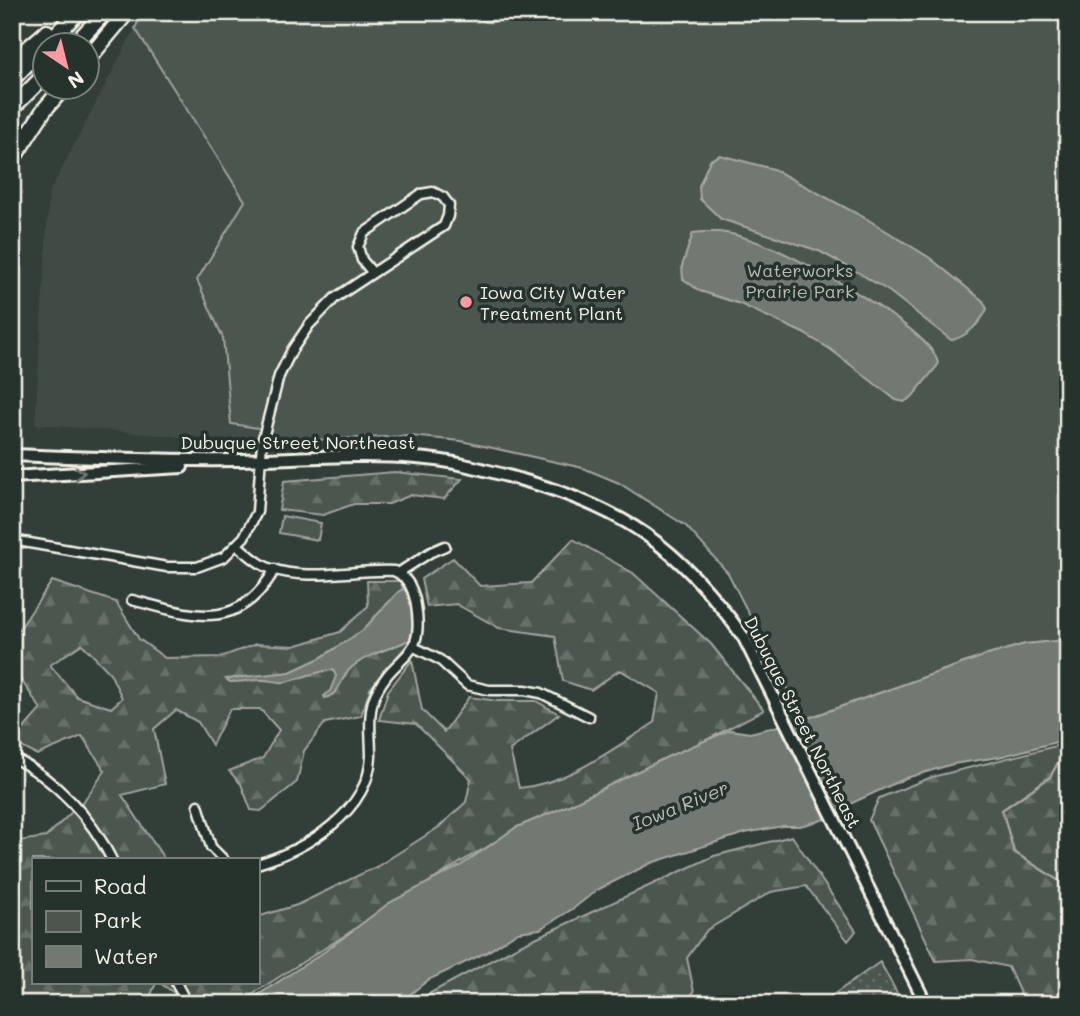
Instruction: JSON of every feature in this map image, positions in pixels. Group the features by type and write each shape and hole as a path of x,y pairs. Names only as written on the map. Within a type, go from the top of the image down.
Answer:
{"highway":[{"path":"12,62 70,12"},
{"path":"12,79 78,12"},
{"path":"86,32 105,12"},
{"path":"102,42 127,12"},
{"path":"12,108 32,88"},
{"path":"12,160 51,102"}],"main road":[{"name":"Dubuque Street Northeast","path":"12,455 168,460 324,456 418,458 482,469 569,493 592,503 653,539 703,584 744,638 926,1004"},
{"path":"12,477 180,467 247,460"}],"street":[{"path":"12,540 127,561 188,568 217,561 238,546 250,529 257,512 260,493 259,459 271,401 279,376 292,350 309,325 335,298 444,226 449,205 443,197 433,192 421,194 364,233 358,247 362,260 372,272"},
{"path":"238,546 265,567 275,569 319,574 385,571 398,573 405,578 413,592 418,630 414,647 375,694 368,777 356,800 307,843 259,863"},
{"path":"398,573 445,546"},
{"path":"132,600 198,616 222,614 239,607 259,593 275,569"},
{"path":"414,647 439,660 467,685 489,690 541,693 589,717"},
{"path":"12,757 43,774 69,800 98,836 111,858"},
{"path":"198,806 211,847 221,858"},
{"path":"177,984 184,998"}],"shaded area":[{"path":"135,28 245,201 197,280 223,338 231,424 258,428 257,438 217,440 35,424 49,193 96,102 102,102 102,91"}],"green space":[{"name":"Waterworks Prairie Park","path":"143,12 1068,12 1068,635 1057,641 1025,644 981,657 803,720 728,573 686,526 619,483 583,468 461,441 410,436 262,442 264,432 258,428 231,424 223,338 197,280 245,201 135,28"},
{"path":"395,472 462,479 444,499 411,495 389,504 354,504 323,515 279,510 284,481"},
{"path":"282,516 321,523 318,540 279,533"},
{"path":"573,539 633,573 711,644 764,710 639,775 474,854 257,991 244,1004 190,1004 161,984 259,984 259,916 297,905 378,866 439,827 466,802 471,779 416,724 379,720 388,691 412,660 422,710 444,732 469,697 498,701 536,701 559,714 510,750 519,788 538,785 573,772 654,723 659,693 620,670 591,690 563,681 555,636 499,628 456,604 427,607 421,579 453,558 480,586 531,583"},
{"path":"52,581 116,602 139,639 165,658 221,657 256,644 294,646 340,632 368,606 367,581 401,581 413,638 370,689 361,716 325,723 304,751 297,782 261,811 251,810 241,784 229,771 263,758 279,730 260,709 230,709 212,745 198,722 176,710 154,729 165,784 122,795 164,858 32,858 32,984 156,984 147,1004 12,1004 12,842 46,837 85,799 105,771 82,736 37,755 12,742 41,709 12,667 12,640","holes":["82,644 110,673 122,698 111,708 77,697 50,665"]},
{"path":"1068,743 1068,783 1065,785 1063,814 1068,819 1068,987 1041,1004 1025,1004 1008,967 972,959 936,961 869,820 879,798 932,777"},
{"path":"792,836 856,931 848,941 806,886 771,892 707,930 687,958 694,992 683,1004 410,1004 518,946 714,856"},
{"path":"880,962 903,1004 820,1004"}],"water":[{"path":"475,12 502,12 490,22 482,20"},
{"path":"720,155 773,169 867,219 930,258 983,301 987,309 967,333 951,340 890,292 819,251 721,219 700,199 699,186 710,160"},
{"path":"693,233 736,235 806,264 864,297 916,334 932,351 938,365 912,397 904,402 896,400 830,349 803,333 740,304 700,291 683,279 682,266"},
{"path":"1068,275 1068,351 1061,334 1064,278"},
{"path":"403,589 408,593 413,605 413,638 356,664 330,696 324,696 330,691 336,676 333,670 283,682 230,682 226,679 290,672 320,658 363,630"},
{"name":"Iowa River","path":"1068,635 1068,739 999,757 953,764 906,778 852,803 842,812 819,821 745,833 651,863 597,890 540,929 518,932 487,952 428,980 398,1004 244,1004 324,952 389,903 460,866 515,828 669,756 730,730 750,733 803,720 981,657 1025,644 1057,641"}],"waterway":[{"path":"1068,745 1050,777 1002,810 1014,852 1064,884 1068,882"}],"place":[{"name":"Iowa City Water Treatment Plant","path":"466,302"}]}
